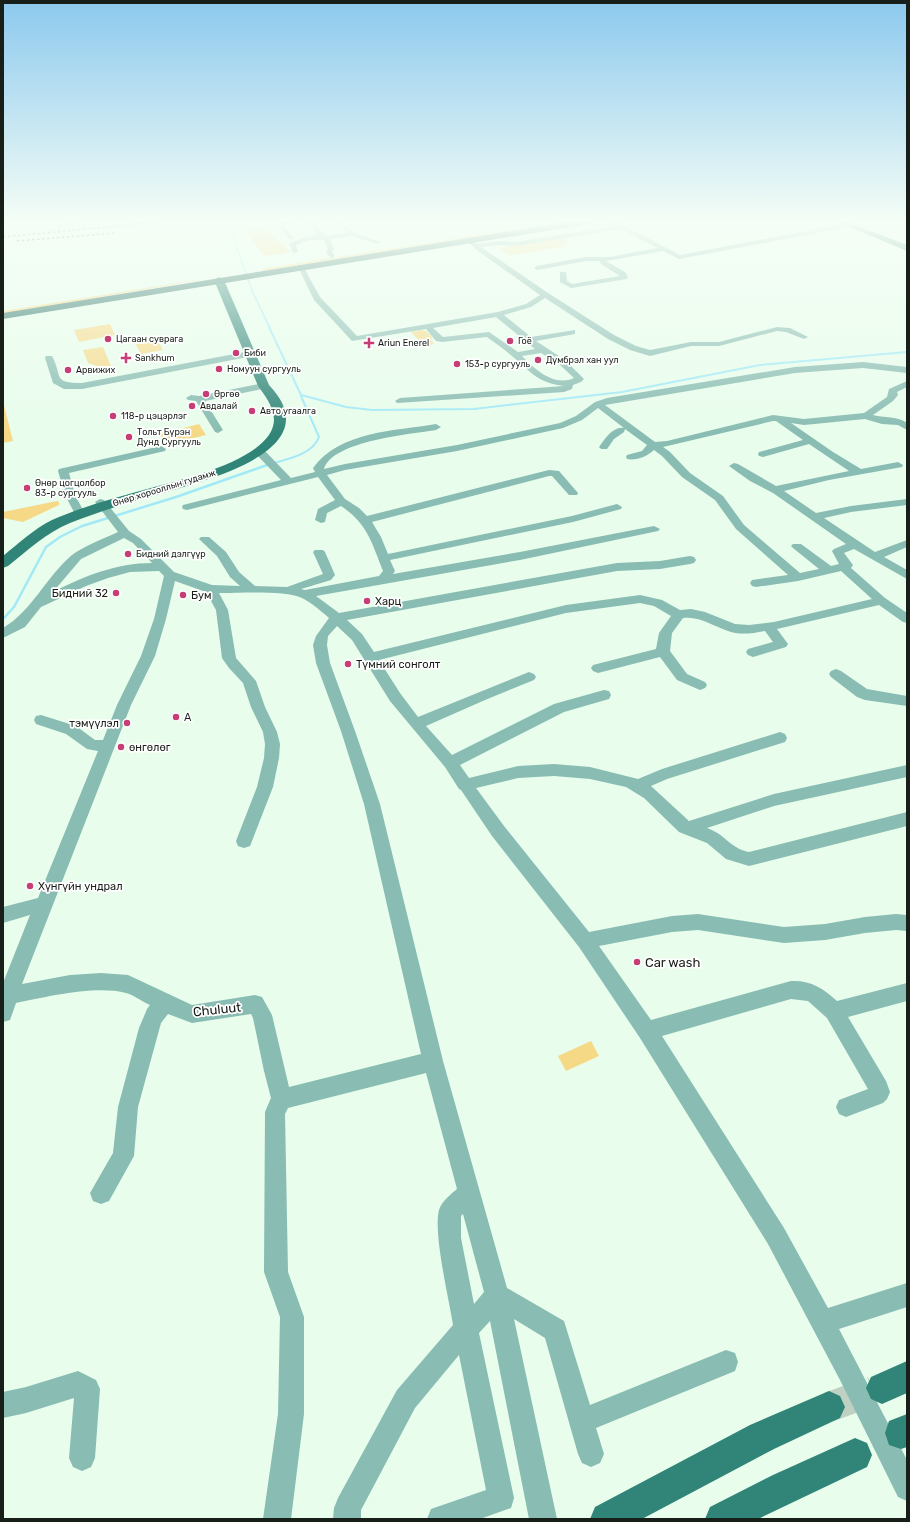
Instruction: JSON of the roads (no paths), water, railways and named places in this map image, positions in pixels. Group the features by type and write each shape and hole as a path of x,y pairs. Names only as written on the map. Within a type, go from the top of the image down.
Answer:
{"highway":[{"path":"3,308 117,292"},
{"path":"3,316 139,292"}],"main road":[{"name":"Өнөр хорооллын гудамж","path":"3,562 16,543 25,534 42,524 78,510 104,507 208,476 262,453 276,435 280,424 280,414 272,394 264,386 250,354 230,292"},
{"name":"Өнөр хорооллын гудамж","path":"3,562 33,537 48,527 64,520 204,472 241,456 255,447 267,434 271,424 271,414 263,395 264,386"},
{"path":"607,1519 762,1438 829,1407"},
{"path":"722,1519 785,1487 855,1455"}],"street":[{"path":"314,292 317,298 355,340 498,314 522,308 545,295"},
{"path":"541,292 611,337 633,348 650,352 691,344 719,344 777,329 787,330 804,337"},
{"path":"428,327 439,339 442,340 489,334 549,382 568,383 576,382 580,379 562,362 542,350 498,314"},
{"path":"529,340 572,332"},
{"path":"516,355 542,350"},
{"path":"49,358 56,381 64,386 82,386 250,354"},
{"path":"563,425 579,418 598,404 606,401 687,389 795,370 863,365 907,370"},
{"path":"400,401 564,389 569,387 568,383"},
{"path":"866,416 890,399 892,391 907,384"},
{"path":"218,430 195,399 264,386"},
{"path":"598,404 651,448"},
{"path":"631,457 651,448 773,418 804,422 866,416 882,422 900,422 907,427"},
{"path":"187,507 320,472 494,441 563,425 602,418 651,448 666,454 686,475 719,498 740,527 798,577"},
{"path":"779,419 810,441 859,472"},
{"path":"383,579 389,571 375,537 365,520 355,510 341,501 318,468 326,458 349,444 369,438 436,427"},
{"path":"604,447 611,437 621,430"},
{"path":"763,454 810,441"},
{"path":"78,510 70,495 63,471 161,449"},
{"path":"262,453 287,480"},
{"path":"777,491 781,488 822,479 898,465"},
{"path":"734,466 777,491 813,517 874,557 907,575"},
{"path":"365,520 549,473 555,473 573,493"},
{"path":"321,520 322,511 341,501"},
{"path":"813,517 851,509 907,502"},
{"path":"104,507 122,528 166,571"},
{"path":"384,558 558,522 617,507"},
{"path":"3,634 20,624 62,572 77,557 122,528"},
{"path":"34,606 98,577 126,569 166,571 211,589 285,590 305,594 520,556 654,529"},
{"path":"205,539 222,554 234,574 251,589"},
{"path":"874,557 907,543"},
{"path":"756,582 761,583 798,577 843,567 847,565 838,551 855,545"},
{"path":"797,546 829,570"},
{"path":"285,590 328,577 329,575 319,552"},
{"path":"544,1519 497,1296 432,1061 404,932 372,804 346,724 323,663 320,645 322,636 337,618 617,567 660,565 690,560"},
{"path":"843,567 881,601 907,619"},
{"path":"3,1013 6,995 107,746 124,705 148,656 160,619 166,571"},
{"path":"211,589 222,610 229,658 232,664 249,682 258,708 270,733 273,748 271,764 244,841"},
{"path":"305,594 337,618 357,637 391,691 416,724 450,763 498,832 585,941 647,1031 776,1236 849,1371 907,1488"},
{"path":"371,657 566,609 640,599 658,603 678,614 691,612 705,616 733,628 748,629 769,627 881,601"},
{"path":"678,614 677,620 668,628 664,636 663,652 682,677 700,685"},
{"path":"753,652 781,644 769,627"},
{"path":"598,668 663,652"},
{"path":"836,674 862,693 870,696 907,697"},
{"path":"416,724 480,696 529,677"},
{"path":"450,763 559,708 604,695"},
{"path":"41,720 71,730 92,745 107,746"},
{"path":"637,786 662,774 780,738"},
{"path":"464,785 504,774 522,771 562,769 593,773 637,786 687,828 698,834 713,838 731,855 738,858 748,859 907,819"},
{"path":"687,828 774,800 907,771"},
{"path":"3,915 44,904"},
{"path":"585,941 672,924 698,922 784,935 825,932 864,925 896,922 907,923"},
{"name":"Chuluut","path":"6,995 70,984 101,982 128,984 165,1003 192,1014 255,1004 262,1015 274,1071 282,1099"},
{"path":"647,1031 790,990 801,989 814,992 834,1011 879,1088 880,1092 876,1096 846,1107"},
{"path":"834,1011 907,992"},
{"path":"101,1193 123,1156 128,1107 147,1036 154,1016 165,1003"},
{"path":"277,1519 291,1414 292,1316 276,1272 275,1112 282,1099 432,1061"},
{"path":"441,1519 501,1498 466,1328 450,1238 450,1211 469,1194"},
{"path":"822,1322 907,1295"},
{"path":"347,1519 348,1508 406,1399 466,1328 497,1296"},
{"path":"497,1296 555,1330 592,1454"},
{"path":"582,1421 726,1362"},
{"path":"3,1405 26,1400 78,1384 87,1389 82,1458"}],"waterway":[{"path":"253,292 270,328"},
{"path":"269,327 301,395 346,407 372,410 474,409 622,392 760,365 907,352"},
{"path":"268,465 304,453 310,449 319,437 301,396"},
{"path":"3,619 14,607 46,547 60,537 82,526 176,497 268,465"}],"tunnel":[{"path":"829,1407 873,1391"}],"place":[{"name":"Цагаан суврага","path":"108,339"},
{"name":"Гоё","path":"510,341"},
{"name":"Ariun Enerel","path":"369,343"},
{"name":"Биби","path":"236,353"},
{"name":"Sankhum","path":"126,358"},
{"name":"Дүмбрэл хан уул","path":"538,360"},
{"name":"153-р сургууль","path":"457,364"},
{"name":"Номуун сургууль","path":"219,369"},
{"name":"Арвижих","path":"68,370"},
{"name":"Өргөө","path":"206,394"},
{"name":"Авдалай","path":"192,406"},
{"name":"Авто угаалга","path":"252,411"},
{"name":"118-р цэцэрлэг","path":"113,416"},
{"name":"Тольт Бүрэн Дунд Сургууль","path":"129,437"},
{"name":"Өнөр цогцолбор 83-р сургууль","path":"27,488"},
{"name":"Бидний дэлгүүр","path":"128,554"},
{"name":"Бидний 32","path":"116,593"},
{"name":"Бум","path":"183,595"},
{"name":"Харц","path":"367,601"},
{"name":"Түмний сонголт","path":"348,664"},
{"name":"A","path":"176,717"},
{"name":"тэмүүлэл","path":"127,723"},
{"name":"өнгөлөг","path":"121,747"},
{"name":"Хүнгүйн ундрал","path":"30,886"},
{"name":"Car wash","path":"637,962"}]}
